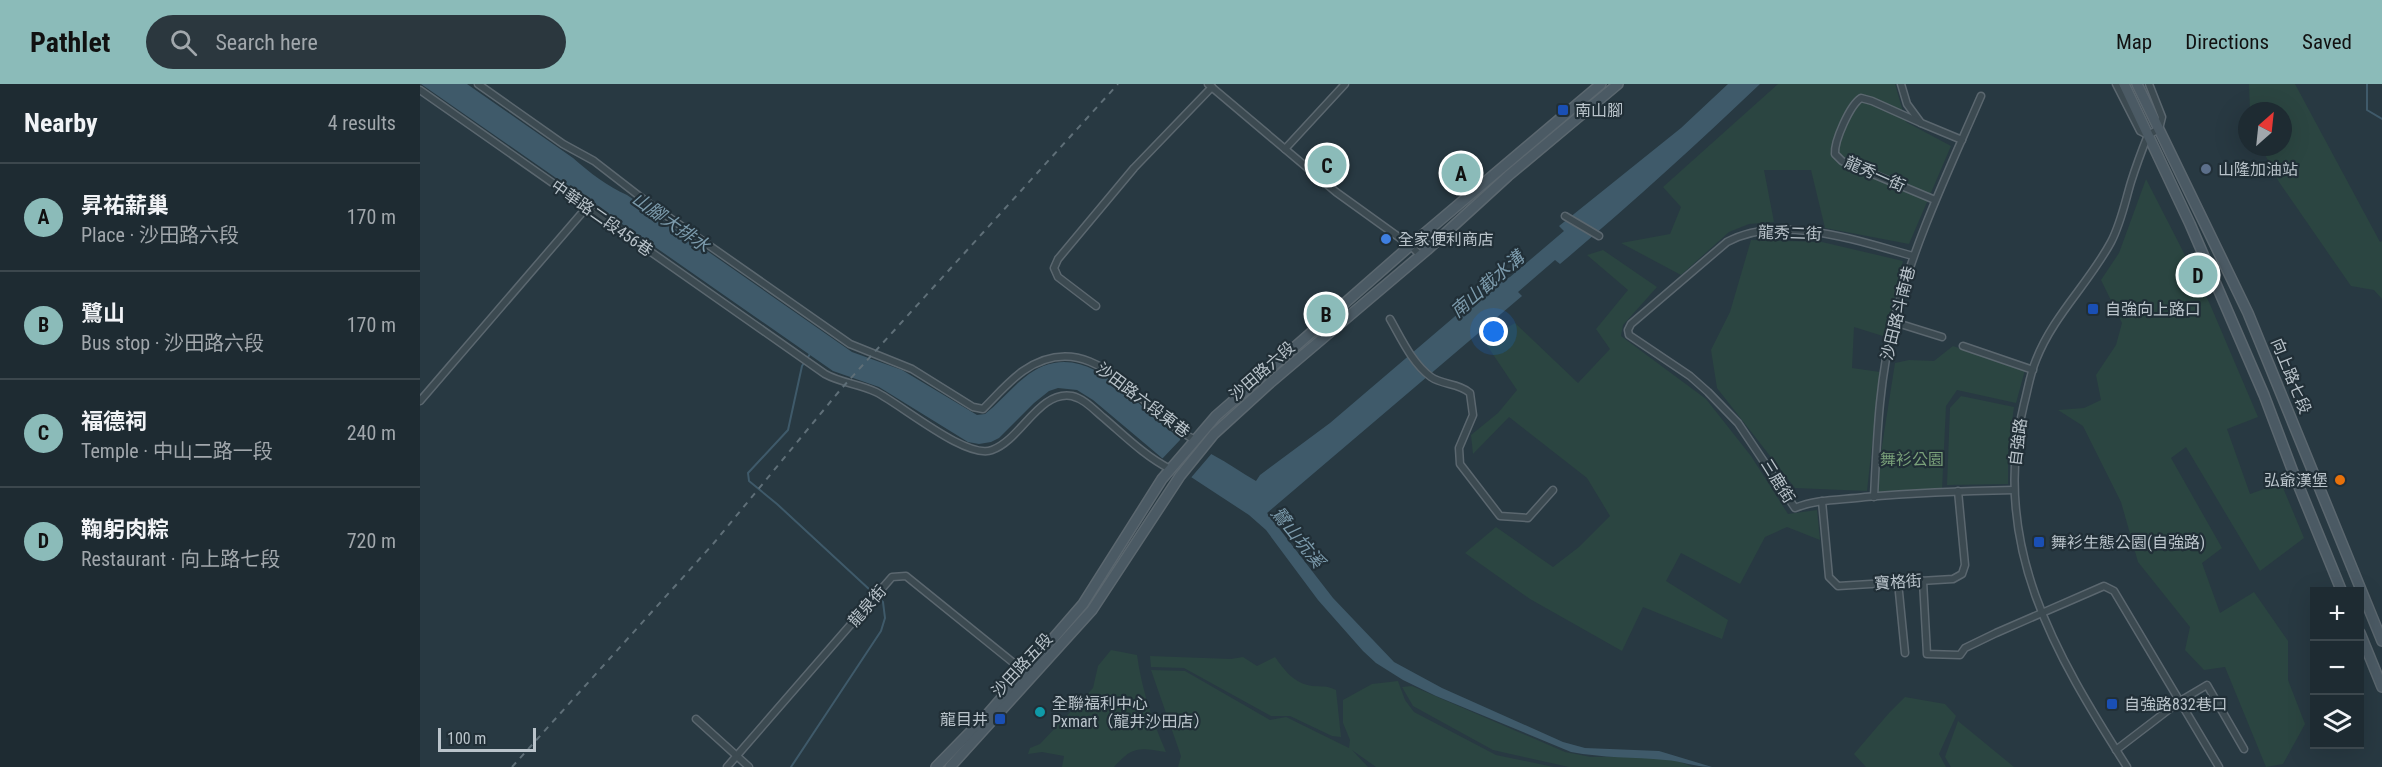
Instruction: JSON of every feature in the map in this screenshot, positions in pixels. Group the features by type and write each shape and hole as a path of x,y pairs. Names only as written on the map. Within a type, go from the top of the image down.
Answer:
{"street":[{"name":"沙田路六段東巷","path":"478,84 563,144 594,161 647,202 850,344 906,367 980,409 983,409 1021,372 1034,365 1059,357 1083,358 1108,371 1167,422 1194,440"},
{"path":"1285,149 1345,84"},
{"name":"沙田路六段","path":"1170,469 1194,440 1241,393 1601,84"},
{"name":"沙田路六段","path":"1092,610 1180,476 1216,432 1616,84"},
{"path":"1901,84 1908,104 1921,123 1962,140"},
{"path":"2116,84 2140,131 2148,135 2159,129 2162,117 2149,84"},
{"name":"向上路七段","path":"2124,84 2190,224 2259,384 2292,472 2340,587"},
{"name":"向上路七段","path":"2137,84 2248,313 2382,641"},
{"path":"1096,306 1058,277 1054,268 1058,259 1134,168 1210,86 1336,192 1411,246 1420,255"},
{"name":"中華路二段456巷","path":"420,90 825,374 838,381 877,393 963,447 978,451 992,451 1009,439 1048,400 1067,395 1082,400 1144,453 1170,469"},
{"name":"沙田路斗南巷","path":"1874,497 1878,411 1894,322 1913,256 1981,96"},
{"name":"龍秀一街","path":"1921,123 1872,100 1861,98 1853,105 1835,144 1835,154 1842,160 1935,200"},
{"name":"自強路","path":"2127,767 2070,675 2042,613 2028,575 2020,540 2014,490 2015,447 2033,370 2043,343 2112,240 2148,135"},
{"path":"420,401 587,207"},
{"path":"1565,216 1599,236"},
{"name":"龍秀二街","path":"1628,330 1631,324 1727,242 1746,232 1775,230 1836,235 1913,256"},
{"path":"1390,319 1408,351 1432,378 1457,385 1470,393 1473,415 1459,448 1460,464 1500,516 1528,518 1553,490"},
{"path":"1894,322 1942,337"},
{"name":"三鹿街","path":"1628,330 1629,335 1690,376 1738,423 1761,453 1796,508 1822,501 1959,491 2014,490"},
{"path":"1963,346 2033,370"},
{"name":"沙田路五段","path":"950,767 965,756 1083,604 1170,469"},
{"name":"寶格街","path":"1822,501 1829,577 1832,583 1838,586 1953,579 1962,574 1965,565 1959,491"},
{"name":"龍泉街","path":"727,767 892,577 906,576 1028,674"},
{"path":"1923,581 1927,654 1960,655 1965,648 2104,586 2114,591 2219,767"},
{"path":"1898,582 1905,653"},
{"name":"沙田路五段","path":"936,767 945,763 986,716 1092,610"},
{"path":"2363,641 2382,687"},
{"path":"2116,750 2180,701 2207,685 2244,748"},
{"path":"965,756 963,746 986,716"},
{"path":"696,719 749,767"}],"green space":[{"path":"1778,84 1895,84 1906,122 1951,146 1909,244 1825,228 1811,170 1764,170 1774,222 1749,224 1729,232 1681,275 1621,243 1670,234 1681,207 1663,187"},
{"path":"2249,84 2295,84 2380,242 2382,241 2382,299 2374,290 2351,286 2279,182 2266,156 2292,156 2292,102 2250,102"},
{"path":"2146,179 2209,302 2258,417 2227,429 2250,494 2281,483 2304,538 2260,571 2186,447 2171,458 2222,548 2202,563 2220,613 2254,592 2288,641 2288,680 2305,724 2283,764 2266,767 2225,667 2204,670 2185,650 2190,627 2138,562 2121,502 2083,426 2058,410 2084,408 2101,400 2096,375 2116,345 2122,323 2101,280 2119,253"},
{"path":"1751,240 1822,242 1903,261 1886,337 1854,327 1852,368 1880,372 1867,491 1795,488 1717,388 1711,350 1730,312"},
{"path":"1603,250 1657,287 1623,325 1621,336 1706,399 1751,456 1788,514 1817,510 1820,540 1787,527 1765,537 1740,584 1681,553 1666,581 1728,620 1722,639 1643,607 1622,651 1530,599 1465,553 1496,527 1553,567 1579,547 1610,516 1587,478 1509,417 1473,454 1471,435 1498,413 1517,390 1484,341 1515,323 1578,383 1610,349 1596,329 1628,290 1587,255"},
{"name":"舞衫公園","path":"1953,346 2025,370 2016,403 1957,390 1946,406 1942,490 1874,497 1895,363 1909,360 1934,361"},
{"path":"1961,396 2014,407 2008,452 2008,484 1947,485 1950,408"},
{"path":"1111,650 1137,655 1148,705 1166,752 1137,750 1126,755 1114,767 1062,767 1064,756 1042,752 1028,754 1030,748 1040,744 1093,688 1098,666"},
{"path":"1150,656 1231,659 1243,657 1257,666 1275,657 1286,672 1300,682 1336,690 1341,737 1332,736 1290,716 1271,716 1184,668 1151,667"},
{"path":"1151,670 1185,671 1270,720 1286,717 1349,748 1350,740 1343,723 1343,700 1372,684 1398,681 1405,700 1414,712 1496,755 1554,767 1376,767 1352,750 1368,767 1178,767 1181,756"},
{"path":"1412,686 1565,752 1591,757 1665,756 1693,767 1569,767 1493,750 1413,706 1402,687"},
{"path":"1905,697 1945,704 1956,716 1939,754 1946,767 1866,767 1854,754"},
{"path":"1958,721 2014,767 1951,767 1945,757"}],"water":[{"path":"421,84 467,84 573,158 599,179 627,195 852,352 902,370 977,415 985,414 1025,377 1044,366 1054,363 1071,363 1088,367 1120,387 1176,435 1256,481 1260,475 1330,423 1503,275 1506,279 1510,277 1564,231 1559,226 1681,128 1728,84 1760,84 1611,220 1560,264 1555,260 1518,292 1522,296 1267,513 1333,598 1394,662 1442,688 1563,742 1585,748 1659,751 1712,767 1571,752 1403,680 1376,663 1363,651 1318,600 1266,530 1249,515 1162,458 1093,400 1077,390 1058,388 1049,391 999,438 979,444 968,442 879,387 833,371"}],"pier":[{"path":"1181,435 1213,452 1189,480 1161,460 1180,440"}],"waterway":[{"path":"2367,84 2367,110 2382,119"},
{"path":"791,767 881,631 885,618 883,602 749,481 748,473 788,430 802,366 810,354"}],"railway":[{"path":"512,767 713,544 841,389 1118,84"}],"place":[{"name":"南山腳","path":"1563,110"},
{"name":"福德祠","path":"1327,165"},
{"name":"山隆加油站","path":"2206,169"},
{"name":"昇祐薪巢","path":"1461,173"},
{"name":"全家便利商店","path":"1386,239"},
{"name":"鞠躬肉粽","path":"2198,275"},
{"name":"自強向上路口","path":"2093,309"},
{"name":"鷺山","path":"1326,314"},
{"name":"弘爺漢堡","path":"2340,480"},
{"name":"舞衫生態公園(自強路)","path":"2039,542"},
{"name":"自強路832巷口","path":"2112,704"},
{"name":"全聯福利中心 Pxmart（龍井沙田店）","path":"1040,712"},
{"name":"龍目井","path":"1000,719"}],"water label":[{"name":"山腳大排水","path":"671,222"},
{"name":"南山截水溝","path":"1487,284"},
{"name":"鷺山坑溪","path":"1298,537"}]}
